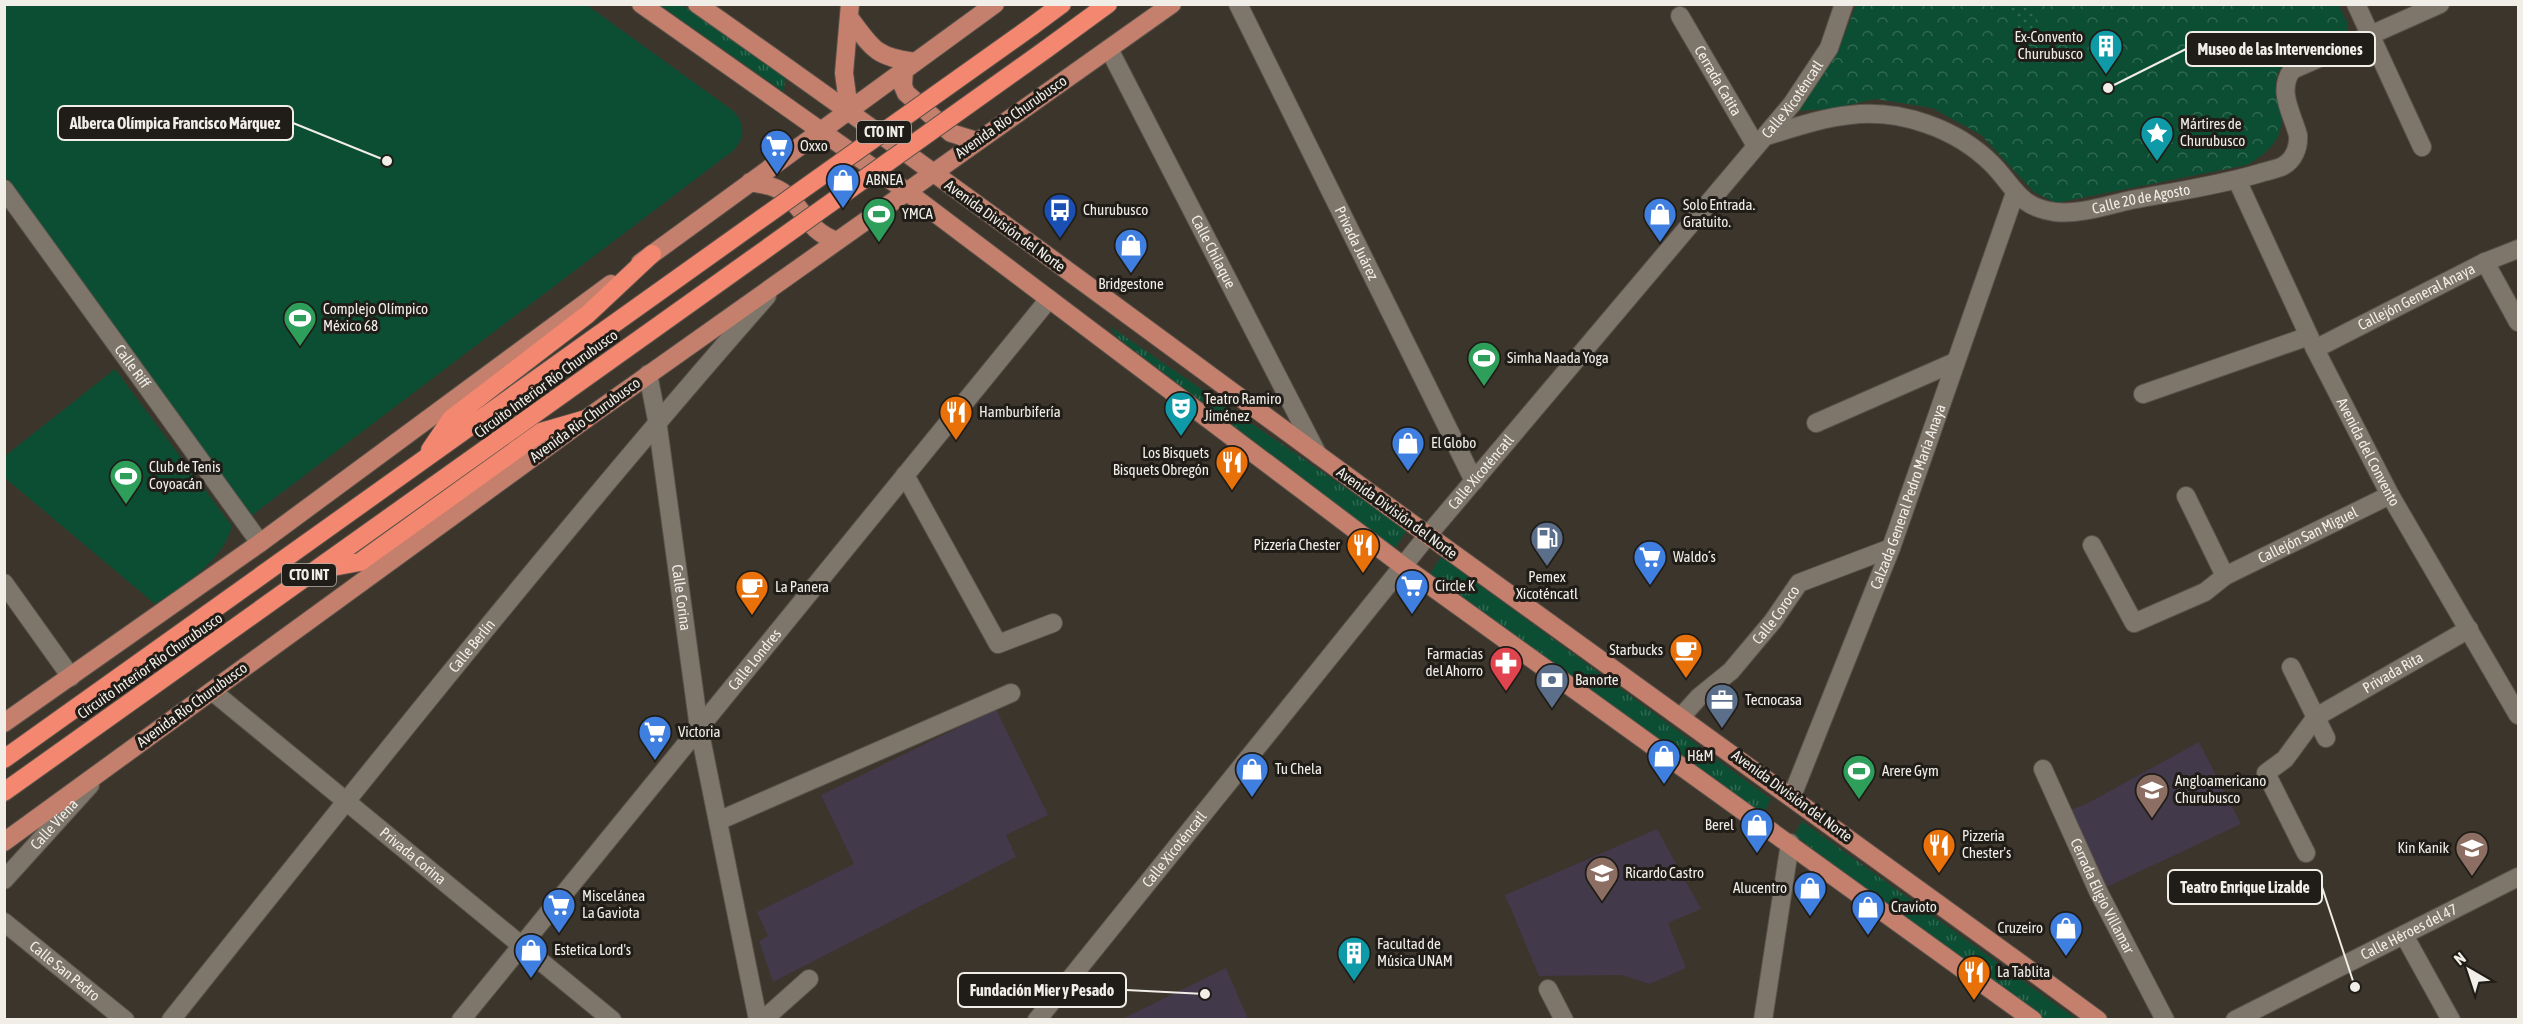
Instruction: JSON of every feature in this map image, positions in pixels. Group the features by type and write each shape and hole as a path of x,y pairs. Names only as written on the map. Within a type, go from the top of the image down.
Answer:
{"highway":[{"name":"Circuito Interior Río Churubusco","path":"4,759 1062,4"},
{"name":"Circuito Interior Río Churubusco","path":"4,792 1108,4"},
{"path":"424,459 451,418 588,314 652,254"},
{"path":"315,571 360,562 541,432 586,418"}],"main road":[{"name":"Avenida División del Norte","path":"641,4 819,132 906,191 1403,566 2033,1020"},
{"name":"Avenida División del Norte","path":"697,4 849,110 1428,535 1792,796 2098,1020"},
{"name":"CTO INT","path":"4,723 260,543 995,4"},
{"name":"Avenida Río Churubusco","path":"4,842 586,418 1172,4"},
{"path":"849,110 844,73 850,11"},
{"path":"850,11 877,51 885,57 910,66 903,86 906,93 951,133 977,141"},
{"path":"784,157 785,193"},
{"path":"750,182 764,184 785,193 813,228 836,241"},
{"path":"813,228 816,242 814,256"}],"street":[{"name":"Privada Juárez","path":"1238,4 1474,481"},
{"name":"Calle Xicoténcatl","path":"1037,1020 1428,535 1792,105 1829,48 1844,4"},
{"path":"2356,4 2422,147"},
{"name":"Calle 20 de Agosto","path":"1760,141 1805,124 1849,115 1899,117 1936,128 1965,142 1999,171 2015,193 2046,210 2067,212 2237,180 2283,166 2297,150 2298,135 2285,94 2285,83 2292,70 2440,4"},
{"name":"Cerrada Catita","path":"1680,16 1760,141"},
{"name":"Calle Chilaque","path":"1109,49 1318,454"},
{"name":"Avenida del Convento","path":"2237,180 2312,342 2390,495 2518,715"},
{"name":"Calle Riff","path":"4,189 260,543"},
{"name":"Calzada General Pedro María Anaya","path":"1792,796 1891,548 2015,193"},
{"name":"Callejón General Anaya","path":"2143,394 2312,342 2518,249"},
{"path":"2485,262 2518,322"},
{"name":"Calle Berlín","path":"171,1020 657,420 780,280"},
{"name":"Calle Londres","path":"460,1020 1048,299"},
{"path":"1816,423 1955,362"},
{"name":"Calle Corina","path":"648,374 657,420 699,728 726,817 757,1017"},
{"path":"905,475 998,644 1053,623"},
{"name":"Callejón San Miguel","path":"2092,544 2134,623 2205,592 2225,576 2390,495"},
{"path":"2186,496 2225,576"},
{"name":"Calle Coroco","path":"1681,717 1731,671 1773,621 1799,583 1891,548"},
{"path":"4,583 71,677"},
{"name":"Privada Rita","path":"2316,717 2469,629"},
{"path":"2291,667 2326,738"},
{"name":"Privada Corina","path":"212,691 612,1020"},
{"path":"726,817 1011,693"},
{"path":"2306,853 2266,773 2285,759 2316,717"},
{"name":"Calle Viena","path":"4,880 104,769"},
{"name":"Cerrada Eligio Villamar","path":"2043,769 2098,891 2165,1020"},
{"path":"1763,1020 1790,843"},
{"name":"Calle Héroes del 47","path":"2235,1020 2518,878"},
{"name":"Calle San Pedro","path":"4,922 125,1020"},
{"path":"2404,935 2451,1020"},
{"path":"757,1017 809,979"},
{"path":"1548,989 1564,1020"}],"shaded area":[{"path":"996,709 1048,815 1006,835 1016,857 773,982 759,941 768,936 757,912 854,864 821,795"},
{"name":"Angloamericano Churubusco","path":"2199,742 2241,824 2098,891 2063,813 2088,803"},
{"name":"Ricardo Castro","path":"1657,829 1701,909 1668,923 1686,968 1650,984 1621,975 1539,976 1505,895"},
{"path":"1226,968 1248,1019 1122,1019"}],"green space":[{"name":"Complejo Olímpico México 68","path":"9,4 587,5 732,110 742,125 742,135 734,150 247,519 5,176 4,8"},
{"path":"2338,4 2348,24 2347,32 2331,42 2294,58 2281,68 2276,78 2281,125 2277,138 2266,152 2247,165 2056,203 2034,192 1981,135 1932,108 1876,99 1829,109 1796,111 1792,108 1837,54 1856,5"},
{"path":"660,5 682,5 785,77 784,92"},
{"path":"2008,5 2029,5 2039,26 2021,34"},
{"path":"1108,325 1407,530 1395,548 1118,338"},
{"name":"Club de Tenis Coyoacán","path":"115,369 232,526 227,539 211,561 190,580 155,604 5,478 5,456"},
{"path":"1441,557 1771,799 1763,815 1430,574"},
{"path":"1802,821 2076,1019 2043,1019 1794,835"}],"place":[{"name":"Ex-Convento Churubusco","path":"2106,75"},
{"name":"Museo de las Intervenciones","path":"2108,88"},
{"name":"Alberca Olímpica Francisco Márquez","path":"387,161"},
{"name":"Mártires de Churubusco","path":"2157,162"},
{"name":"Oxxo","path":"777,175"},
{"name":"ABNEA","path":"843,209"},
{"name":"Churubusco","path":"1060,239"},
{"name":"YMCA","path":"879,243"},
{"name":"Solo Entrada. Gratuito.","path":"1660,243"},
{"name":"Bridgestone","path":"1131,274"},
{"name":"Complejo Olímpico México 68","path":"300,347"},
{"name":"Simha Naada Yoga","path":"1484,387"},
{"name":"Teatro Ramiro Jiménez","path":"1181,437"},
{"name":"Hamburbifería","path":"956,441"},
{"name":"El Globo","path":"1408,472"},
{"name":"Los Bisquets Bisquets Obregón","path":"1232,491"},
{"name":"Club de Tenis Coyoacán","path":"126,505"},
{"name":"Pemex Xicoténcatl","path":"1547,567"},
{"name":"Pizzería Chester","path":"1363,574"},
{"name":"Waldo´s","path":"1650,586"},
{"name":"Circle K","path":"1412,615"},
{"name":"La Panera","path":"752,616"},
{"name":"Starbucks","path":"1686,679"},
{"name":"Farmacias del Ahorro","path":"1506,692"},
{"name":"Banorte","path":"1552,709"},
{"name":"Tecnocasa","path":"1722,729"},
{"name":"Victoria","path":"655,761"},
{"name":"H&M","path":"1664,785"},
{"name":"Tu Chela","path":"1252,798"},
{"name":"Arere Gym","path":"1859,800"},
{"name":"Angloamericano Churubusco","path":"2152,819"},
{"name":"Berel","path":"1757,854"},
{"name":"Pizzeria Chester's","path":"1939,874"},
{"name":"Kin Kanik","path":"2472,877"},
{"name":"Ricardo Castro","path":"1602,902"},
{"name":"Alucentro","path":"1810,917"},
{"name":"Miscelánea La Gaviota","path":"559,934"},
{"name":"Cravioto","path":"1868,936"},
{"name":"Cruzeiro","path":"2066,957"},
{"name":"Estetica Lord's","path":"531,979"},
{"name":"Facultad de Música UNAM","path":"1354,982"},
{"name":"Teatro Enrique Lizalde","path":"2355,987"},
{"name":"Fundación Mier y Pesado","path":"1205,994"},
{"name":"La Tablita","path":"1974,1001"}]}
